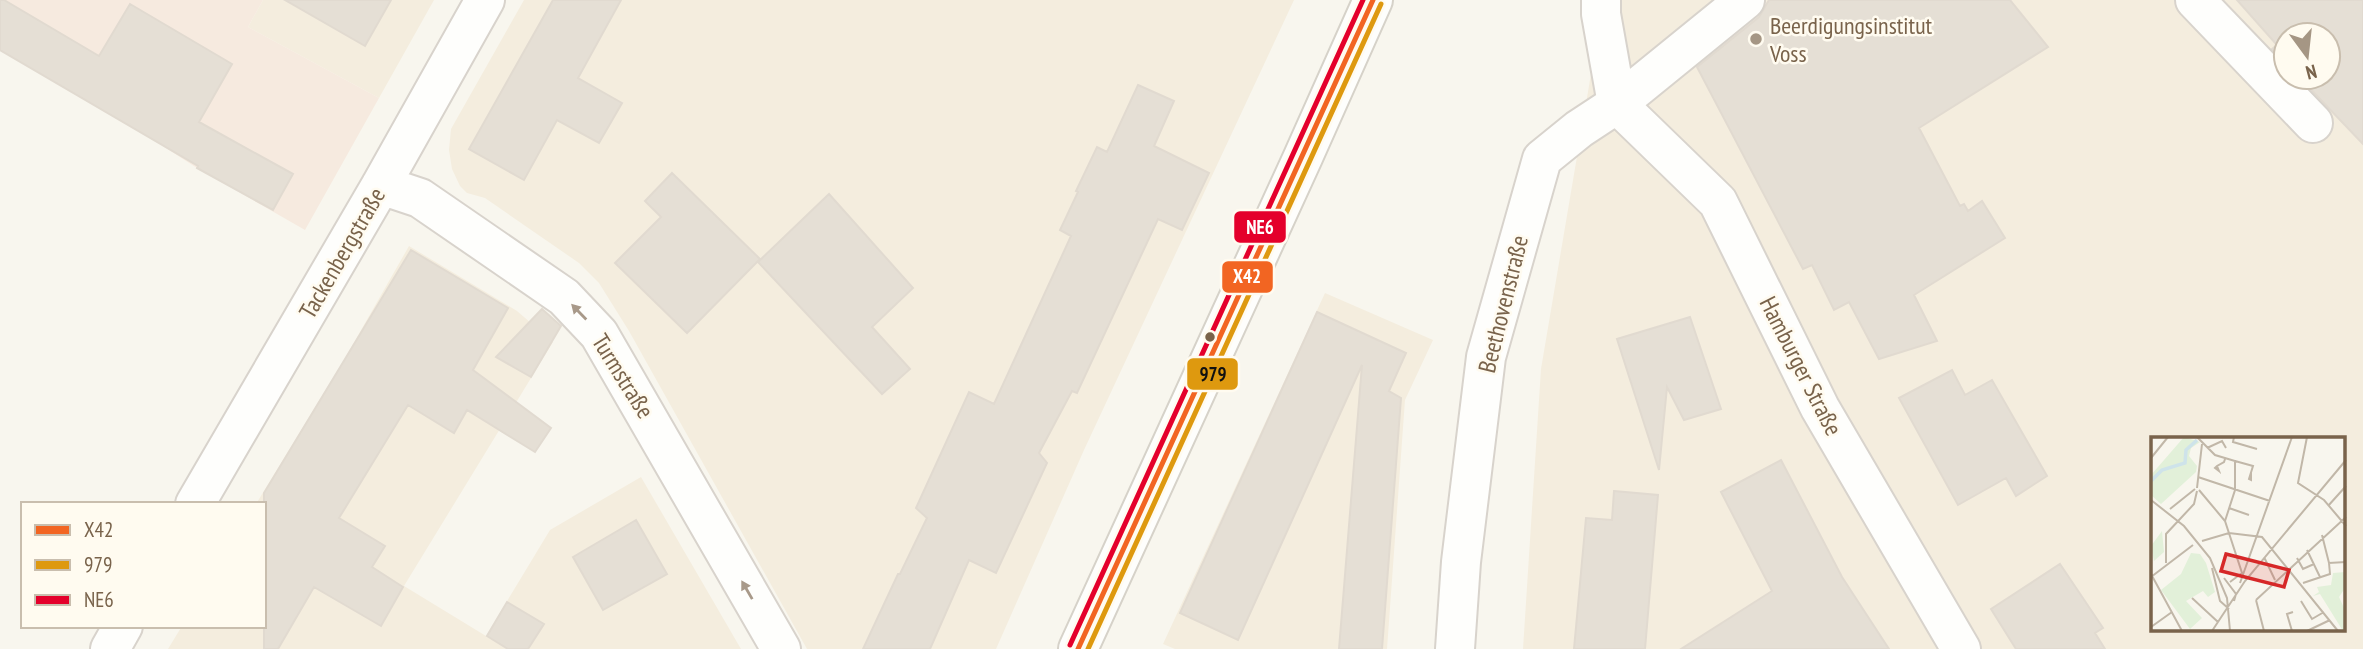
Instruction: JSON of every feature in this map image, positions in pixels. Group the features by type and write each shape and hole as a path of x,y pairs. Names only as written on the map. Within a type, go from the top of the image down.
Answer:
{"street":[{"name":"Tackenbergstraße","path":"196,502 381,185 485,0"},
{"path":"1078,649 1373,0"},
{"path":"1601,0 1601,15 1617,104"},
{"name":"Beethovenstraße","path":"1455,649 1461,562 1486,357 1542,159 1579,129 1617,104 1745,0"},
{"path":"2195,0 2313,123"},
{"name":"Hamburger Straße","path":"1617,104 1718,202 1820,408 1961,649"},
{"name":"Turmstraße","path":"381,185 420,198 564,297 599,334 782,649"},
{"path":"110,649 122,628"}],"shaded area":[{"path":"0,0 263,0 248,27 379,98 305,230 152,139"},
{"path":"263,0 434,0 379,98 248,27"},
{"path":"524,0 1294,0 1084,450 996,649 807,649 629,331 599,283 579,263 485,198 467,193 460,186 452,169 449,150 451,129"},
{"path":"1600,0 2363,0 2363,649 1523,649 1541,369 1601,15"},
{"path":"409,246 517,311 553,342 404,586 486,636 550,530 641,477 741,649 168,649 181,628 266,628 266,502 257,502 344,360"},
{"path":"1325,293 1433,340 1405,400 1387,649 1175,649 1163,644"}],"building":[{"path":"0,0 99,56 130,4 232,64 199,122 293,174 273,210 197,168 198,166 0,50"},
{"path":"285,0 391,0 365,46"},
{"path":"553,0 621,0 578,78 622,103 599,143 557,120 524,180 469,149"},
{"path":"1769,0 2010,0 2048,47 1919,128 1960,206 1964,204 1968,211 1982,201 2005,238 1914,295 1937,341 1879,359 1849,302 1834,310 1812,265 1803,269 1697,67 1759,17"},
{"path":"2237,0 2363,0 2363,144 2312,91 2342,91 2342,21 2272,21 2272,39"},
{"path":"1138,85 1174,101 1154,146 1209,173 1182,230 1158,219 1077,393 1072,391 1039,453 1047,463 996,573 969,560 930,649 863,649 927,518 916,508 969,392 994,404 1071,236 1060,230 1078,192 1076,191 1097,147 1107,152"},
{"path":"672,173 760,259 687,333 615,263 661,217 645,201"},
{"path":"829,194 913,288 872,327 910,369 882,394 758,262"},
{"path":"411,250 508,308 473,370 551,428 535,452 467,410 454,433 408,405 339,518 385,546 372,567 403,587 381,626 314,587 278,649 264,649 264,493"},
{"path":"542,309 561,326 531,377 496,357"},
{"path":"1317,312 1406,353 1389,391 1401,398 1382,649 1339,649 1362,365 1238,640 1180,613"},
{"path":"1690,317 1721,409 1684,420 1667,387 1659,470 1617,339"},
{"path":"1952,370 1965,395 1992,380 2047,476 2016,496 2006,478 1958,505 1899,398"},
{"path":"1781,460 1842,577 1889,649 1681,649 1772,591 1721,492"},
{"path":"1614,491 1658,495 1645,649 1574,649 1586,518 1612,520"},
{"path":"636,520 667,574 603,610 573,557"},
{"path":"2060,564 2103,628 2095,633 2105,649 2016,649 1991,609"},
{"path":"507,602 544,624 528,649 508,649 487,636"}],"transit line":[{"name":"NE6","path":"1070,645 1363,0"},
{"name":"X42","path":"1078,649 1373,0"},
{"name":"979","path":"1088,649 1381,4"}],"place":[{"name":"Beerdigungsinstitut Voss","path":"1756,39"}]}
